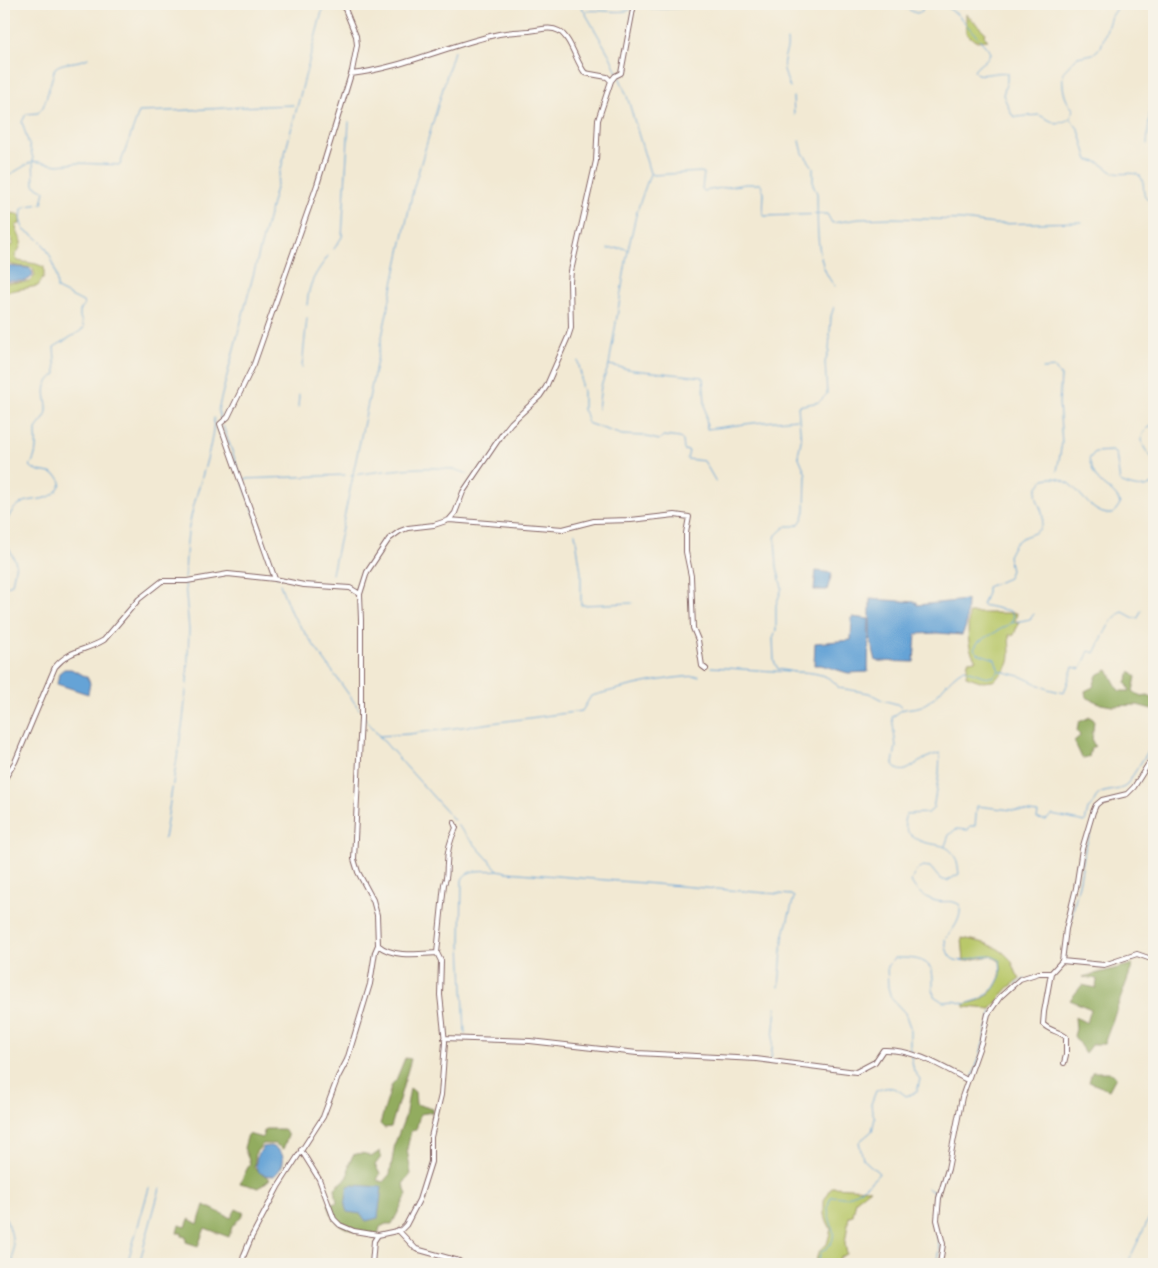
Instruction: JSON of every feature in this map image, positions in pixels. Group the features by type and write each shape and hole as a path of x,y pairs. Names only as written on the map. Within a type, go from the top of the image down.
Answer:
{"street":[{"path":"275,579 220,424 228,417 254,364 317,184 351,74 356,52 356,36 344,4"},
{"path":"449,520 455,513 463,492 502,433 540,396 546,387 568,337 571,328 571,271 596,161 598,120 611,81 621,73 634,4"},
{"path":"351,74 400,63 499,34 546,28 558,30 563,34 585,73 607,77 611,81"},
{"path":"242,1264 252,1236 278,1187 323,1118 338,1077 347,1060 370,984 375,952 378,945 377,915 374,900 358,872 354,859 361,718 360,594 367,572 388,540 400,531 408,528 434,525 449,520 563,530 594,521 631,520 676,515 689,517 686,533 686,552 692,576 693,628 698,640 702,666 706,669"},
{"path":"4,780 15,762 55,667 66,656 81,648 104,640 139,599 148,590 162,581 187,581 220,574 350,588 360,594"},
{"path":"1064,1063 1066,1037 1044,1024 1044,1012 1051,973 1062,961 1066,929 1076,888 1082,849 1096,805 1102,800 1127,794 1134,787 1154,755"},
{"path":"301,1150 319,1179 334,1219 340,1225 354,1231 378,1235 398,1230 406,1225 419,1200 432,1162 431,1137 441,1095 444,1038 440,995 441,961 438,953 444,884 447,879 448,854 452,835 456,828 454,823"},
{"path":"378,945 384,950 410,954 438,953"},
{"path":"1062,961 1104,965 1137,954 1154,960"},
{"path":"940,1264 943,1244 937,1220 940,1198 948,1169 958,1113 988,1014 1008,988 1028,975 1051,973"},
{"path":"444,1038 530,1041 637,1053 756,1059 856,1072 875,1062 883,1050 918,1055 967,1080"},
{"path":"398,1230 416,1249 459,1261"},
{"path":"372,1264 374,1241 378,1235"}],"green space":[{"path":"966,14 985,32 984,36 988,40 975,41 966,33"},
{"path":"12,213 20,215 20,224 16,225 21,242 15,256 18,261 44,267 44,276 38,286 4,292 4,283 29,282 35,276 33,268 14,265 4,261 4,248 13,245 4,223"},
{"path":"969,613 1017,613 1015,622 1019,621 1014,635 1009,635 1008,666 993,681 983,682 966,676 968,661 976,660 969,643"},
{"path":"1108,670 1119,691 1130,691 1126,682 1131,671 1136,677 1133,691 1141,697 1148,696 1154,699 1154,708 1137,705 1112,706 1101,704 1086,697 1085,691 1093,687 1097,675"},
{"path":"1090,717 1094,720 1092,741 1095,746 1091,748 1089,757 1082,758 1074,741 1080,736 1077,730 1079,722"},
{"path":"962,938 974,940 999,949 1011,960 1020,979 1008,988 991,1009 965,1007 965,1004 978,1001 991,992 1001,972 1000,961 991,956 964,961"},
{"path":"1133,964 1104,1044 1092,1044 1085,1053 1074,1036 1076,1029 1075,1017 1087,1023 1091,1009 1070,1000 1082,985 1096,988 1097,979 1083,977"},
{"path":"405,1058 411,1059 391,1127 384,1128 380,1124 392,1084 396,1080"},
{"path":"1092,1072 1109,1072 1116,1077 1109,1090 1089,1082"},
{"path":"410,1088 415,1092 416,1104 433,1109 433,1112 420,1114 416,1130 411,1131 407,1149 411,1174 403,1184 407,1195 392,1224 380,1227 378,1235 354,1231 342,1226 333,1217 328,1204 337,1203 335,1188 348,1177 349,1164 353,1155 356,1154 365,1154 371,1157 380,1151 381,1157 375,1165 380,1174 377,1180 383,1182 390,1174 395,1143 405,1117"},
{"path":"265,1129 284,1129 288,1136 283,1149 275,1144 263,1144 256,1152 254,1168 270,1179 259,1188 240,1183 250,1163 244,1148 248,1134 262,1138"},
{"path":"832,1187 870,1189 856,1200 853,1215 849,1216 845,1244 847,1254 840,1257 838,1264 817,1264 817,1255 827,1244 831,1229 824,1215 824,1200"},
{"path":"204,1205 231,1218 236,1209 244,1213 232,1227 229,1237 205,1228 198,1246 186,1242 186,1237 182,1236 182,1233 177,1233 179,1225 186,1227 189,1219 198,1224"}],"water":[{"path":"4,266 29,268 33,276 26,281 4,281"},
{"path":"816,571 832,573 827,590 814,590"},
{"path":"870,599 917,602 917,605 967,600 966,626 962,635 916,634 914,662 876,661 870,637"},
{"path":"852,617 869,619 868,672 848,673 821,665 814,665 815,643 851,640"},
{"path":"64,669 71,669 87,677 90,683 88,694 57,684 59,673"},
{"path":"270,1146 280,1151 283,1158 281,1167 274,1176 261,1174 256,1167 257,1158 263,1147"},
{"path":"348,1186 382,1187 378,1218 366,1221 361,1214 347,1212 345,1206"}],"waterway":[{"path":"221,420 218,410 324,4"},
{"path":"580,4 617,72"},
{"path":"638,5 665,9 714,4"},
{"path":"896,4 916,13 921,12 925,4"},
{"path":"942,4 958,15 990,53 974,71 977,74 1007,73 1003,95 1012,115 1016,117 1039,115 1057,124 1071,119 1079,130 1088,160 1100,163 1114,172 1132,173 1140,176 1144,194 1154,201"},
{"path":"1071,118 1073,109 1067,101 1064,92 1063,72 1077,57 1093,54 1101,47 1111,16 1119,4"},
{"path":"587,11 620,12 630,10"},
{"path":"787,40 784,67 790,88"},
{"path":"353,474 413,190 454,51"},
{"path":"4,528 10,514 18,505 27,501 47,498 56,492 61,484 58,477 54,474 33,469 30,466 35,453 36,429 44,419 47,410 45,389 50,379 56,374 54,347 84,328 80,317 80,311 84,305 83,302 57,289 56,275 46,248 34,235 24,230 21,223 22,209 26,206 42,204 45,191 34,185 33,158 22,122 26,114 38,113 43,107 55,68 62,64 88,58"},
{"path":"1147,144 1154,66"},
{"path":"619,76 627,96 650,173 653,175 701,172 704,173 702,189 704,191 745,184 761,184 764,193 764,216 827,214 832,223 859,219 891,218 962,220 995,224 1082,222"},
{"path":"793,97 794,115"},
{"path":"4,178 33,161 58,165 78,163 120,165 139,112 293,105"},
{"path":"334,249 342,237 349,122"},
{"path":"800,141 803,153 813,167 813,185 817,193 820,254 828,277 835,286"},
{"path":"598,409 601,386 609,365 628,250 637,211 650,174"},
{"path":"608,249 627,249"},
{"path":"307,305 313,279 328,256"},
{"path":"794,672 778,669 774,661 773,638 776,630 776,605 782,588 777,567 775,539 776,535 786,526 799,524 805,511 806,474 798,455 801,441 798,406 819,402 827,394 825,362 829,351 831,316 834,307"},
{"path":"302,367 307,318"},
{"path":"578,361 581,388 583,390 583,410 587,416 587,423 622,435 643,436 659,440 663,436 680,438 683,441 684,450 689,451 687,459 704,461 716,482"},
{"path":"609,365 633,370 703,377 707,429 797,419"},
{"path":"1043,369 1055,368 1061,377 1059,403 1062,443 1057,471"},
{"path":"298,407 299,395"},
{"path":"185,578 189,525 211,443 214,418"},
{"path":"1154,425 1148,428 1142,436 1143,446 1154,459"},
{"path":"223,426 277,577"},
{"path":"910,1052 910,1027 905,1013 891,998 888,987 887,966 895,958 916,959 926,963 933,974 934,996 943,1002 954,1001 965,1004 981,999 994,988 1001,975 1000,960 993,957 960,961 954,960 950,956 945,939 957,923 960,905 954,902 936,901 928,898 921,894 911,881 915,873 922,866 930,867 940,879 947,881 959,874 952,852 946,847 915,839 908,832 904,821 906,814 928,813 933,809 940,753 926,758 907,770 903,771 896,768 893,764 896,746 892,717 902,710 925,704 964,669 983,676 992,677 999,671 995,659 977,653 974,649 978,642 1010,624 1014,616 1010,611 982,605 987,593 987,587 1008,578 1011,570 1008,556 1014,545 1022,538 1035,533 1041,526 1043,516 1036,494 1044,479 1055,478 1065,481 1094,509 1103,513 1113,514 1120,504 1119,500 1100,482 1093,472 1089,459 1095,452 1112,451 1116,454 1120,482 1142,488 1154,483"},
{"path":"351,475 427,468 456,470 468,474"},
{"path":"244,479 345,475"},
{"path":"332,574 353,476"},
{"path":"575,533 581,572 581,605 632,603"},
{"path":"4,537 16,563 12,584 7,586 4,584"},
{"path":"164,839 183,721 187,682 189,630 185,583"},
{"path":"280,584 291,613 359,709"},
{"path":"1000,671 1020,676 1048,689 1064,693 1073,667 1081,669 1089,651 1095,653 1106,630 1114,619 1123,612 1138,618 1141,611"},
{"path":"1011,623 1030,619 1034,614"},
{"path":"711,667 788,672"},
{"path":"794,672 819,674 830,679 839,688 869,693 882,700 897,704 902,708"},
{"path":"379,736 409,734 582,711 591,696 658,680 699,676"},
{"path":"363,716 454,820"},
{"path":"945,846 949,835 956,829 968,830 970,826 975,826 977,806 1038,813 1037,819 1046,820 1052,815 1085,822 1088,809 1101,793 1126,786 1154,742"},
{"path":"1064,960 1085,849 1097,811"},
{"path":"457,825 498,870 507,872 791,895 794,897 783,938 779,987"},
{"path":"465,1034 461,943 462,880 468,873 498,870"},
{"path":"1016,985 1025,979"},
{"path":"771,1059 776,1007"},
{"path":"972,1080 992,1012"},
{"path":"820,1264 821,1252 833,1240 828,1212 831,1197 850,1196 870,1183 879,1173 863,1159 859,1142 872,1131 875,1118 871,1104 876,1091 892,1088 906,1096 917,1092 920,1079 914,1071 911,1056"},
{"path":"127,1264 149,1188"},
{"path":"139,1264 160,1188"},
{"path":"927,1188 935,1193 932,1214 939,1245 937,1264"},
{"path":"1127,1264 1154,1208"},
{"path":"4,1215 12,1239 13,1264"}]}
